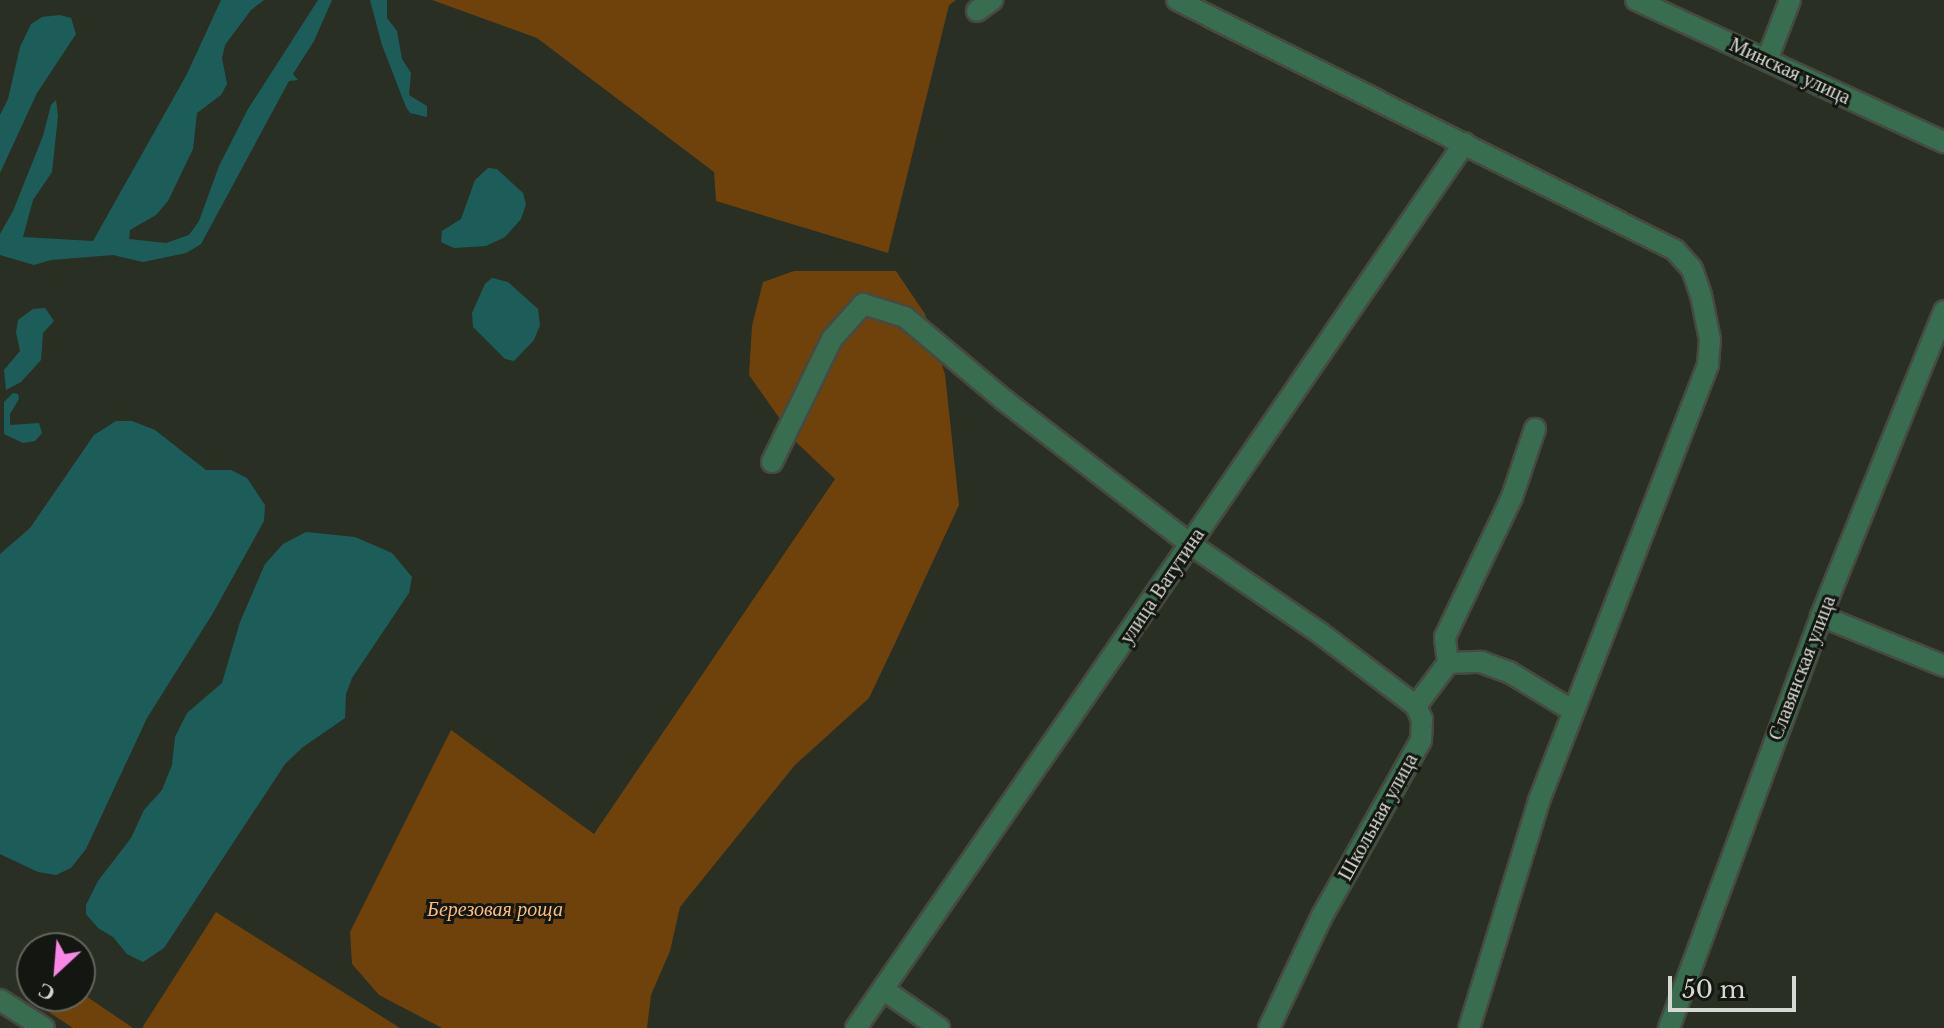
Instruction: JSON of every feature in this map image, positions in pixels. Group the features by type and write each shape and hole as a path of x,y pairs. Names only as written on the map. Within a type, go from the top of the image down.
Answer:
{"street":[{"path":"1177,0 1675,250 1692,269 1707,320 1708,365 1539,801 1469,1028"},
{"name":"Минская улица","path":"1636,0 1944,142"},
{"path":"1767,60 1790,0"},
{"name":"улица Ватутина","path":"856,1028 1465,143"},
{"path":"772,462 832,339 863,304 905,317 1004,400 1190,544 1320,633 1416,706 1448,663 1445,637 1512,497 1535,429"},
{"name":"Славянская улица","path":"1669,1028 1821,616 1944,311"},
{"path":"1821,616 1944,666"},
{"path":"1448,663 1481,662 1509,672 1573,711"},
{"name":"Школьная улица","path":"1269,1028 1322,916 1421,740 1422,720 1416,706"},
{"path":"884,990 939,1028"},
{"path":"0,1000 44,1028"}],"green space":[{"path":"432,0 956,0 949,5 888,253 716,201 714,172 537,38"},
{"name":"Березовая роща","path":"794,271 896,271 925,314 945,374 959,505 897,639 869,698 795,765 680,907 670,951 651,995 647,1028 442,1028 379,995 352,964 350,932 451,730 594,834 835,479 797,443 749,375 752,326 763,282"},
{"path":"216,912 400,1028 142,1028"},
{"path":"96,1003 133,1028 73,1028 49,1012 96,1012"}],"water":[{"path":"221,0 264,0 251,10 225,45 222,58 227,84 221,95 197,113 193,149 168,201 156,215 130,230 129,239 166,243 189,235 199,221 219,166 248,109 318,0 332,0 314,41 293,74 298,80 289,81 201,244 186,253 143,262 113,255 51,260 34,265 0,255 0,234 13,211 43,136 51,105 56,100 58,116 52,172 33,200 23,237 93,241 187,74"},
{"path":"370,0 387,0 387,18 397,31 402,59 411,73 409,95 427,106 427,117 410,113 406,107 382,45"},
{"path":"60,15 71,18 76,34 37,93 0,173 0,115 8,99 20,47 31,24 42,17"},
{"path":"488,168 497,169 523,193 526,204 521,219 505,237 486,246 454,248 441,242 442,231 461,219 475,180"},
{"path":"492,278 508,282 538,309 540,325 534,340 514,361 505,359 473,327 472,313 485,284"},
{"path":"45,308 54,321 43,333 41,360 21,382 6,390 4,370 20,351 16,332 18,320 33,309"},
{"path":"13,393 18,394 19,399 10,414 10,425 39,423 42,433 35,441 23,443 4,434 4,402"},
{"path":"116,421 132,421 155,430 206,470 231,470 247,478 265,505 264,521 213,613 147,718 86,849 71,868 56,875 38,872 0,854 0,554 30,528 94,435"},
{"path":"306,532 355,537 392,553 412,577 409,593 352,678 346,694 345,718 303,747 285,764 164,948 143,962 127,954 113,937 98,928 86,914 86,905 98,881 131,838 144,810 162,790 172,765 175,737 187,713 222,683 240,622 265,564 283,544"}]}
